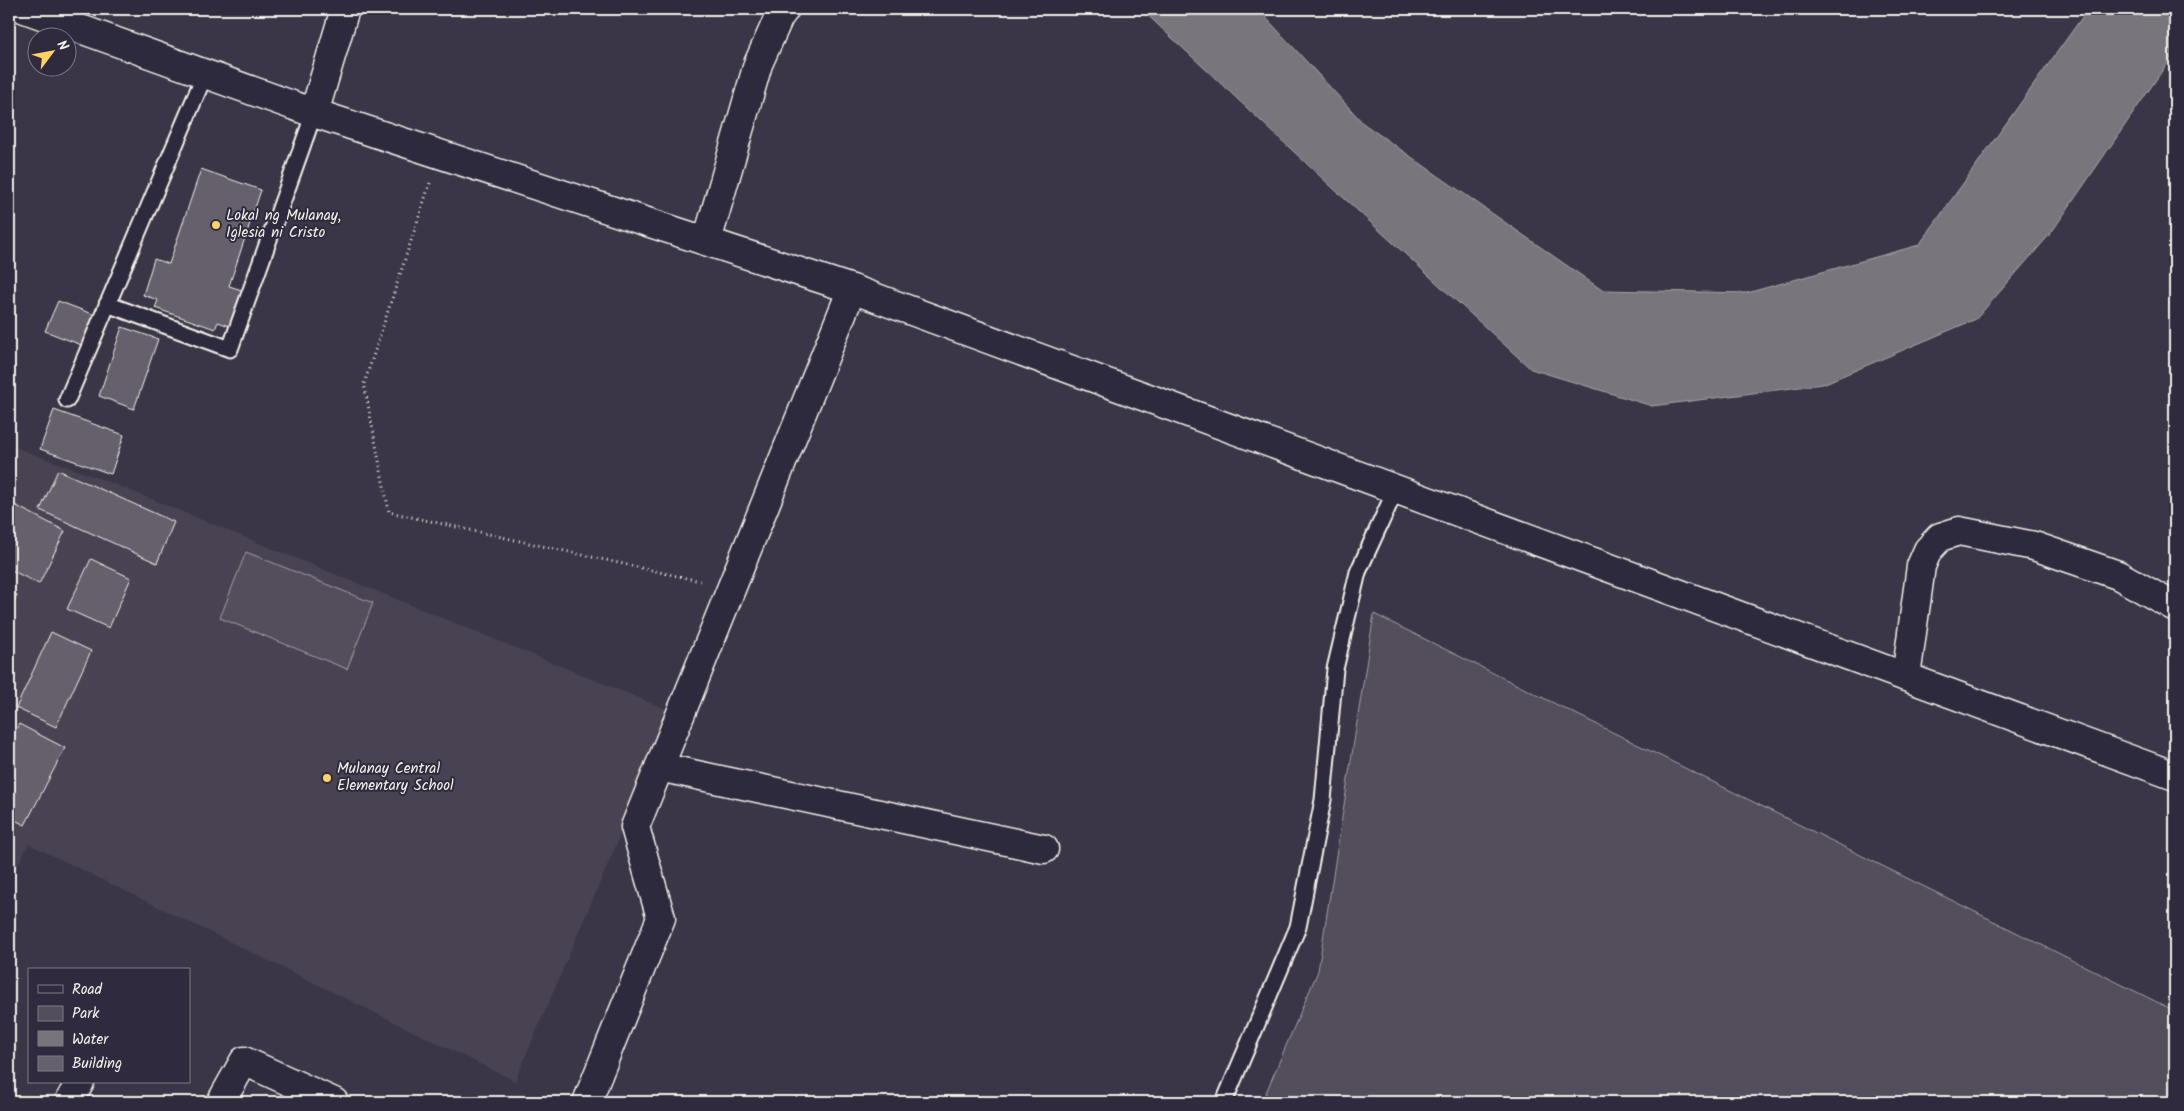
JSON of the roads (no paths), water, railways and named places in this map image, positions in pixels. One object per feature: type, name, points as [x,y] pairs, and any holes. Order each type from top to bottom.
[{"type":"street","points":[[25,9],[314,113],[852,288],[2175,776]]},
{"type":"street","points":[[314,113],[345,9]]},
{"type":"street","points":[[707,241],[758,64],[779,17],[785,9]]},
{"type":"street","points":[[587,1102],[661,918],[635,827],[852,288]]},
{"type":"street","points":[[1906,676],[1922,566],[1928,550],[1940,537],[1960,531],[2034,546],[2118,575],[2175,607]]},
{"type":"street","points":[[659,767],[1044,849]]},
{"type":"street","points":[[221,1102],[244,1061],[334,1102]]},
{"type":"street","points":[[69,1102],[79,1084]]},
{"type":"lane","points":[[67,400],[205,74]]},
{"type":"lane","points":[[107,304],[230,348],[314,113]]},
{"type":"lane","points":[[1224,1102],[1298,927],[1322,800],[1335,669],[1358,572],[1396,488]]},
{"type":"water","points":[[1141,9],[1258,9],[1364,124],[1602,290],[1747,293],[1919,245],[2088,9],[2175,9],[2175,52],[2051,233],[1976,319],[1823,384],[1652,406],[1531,369]]},
{"type":"place","name":"Lokal ng Mulanay, Iglesia ni Cristo","points":[[216,225]]},
{"type":"place","name":"Mulanay Central Elementary School","points":[[327,778]]}]
